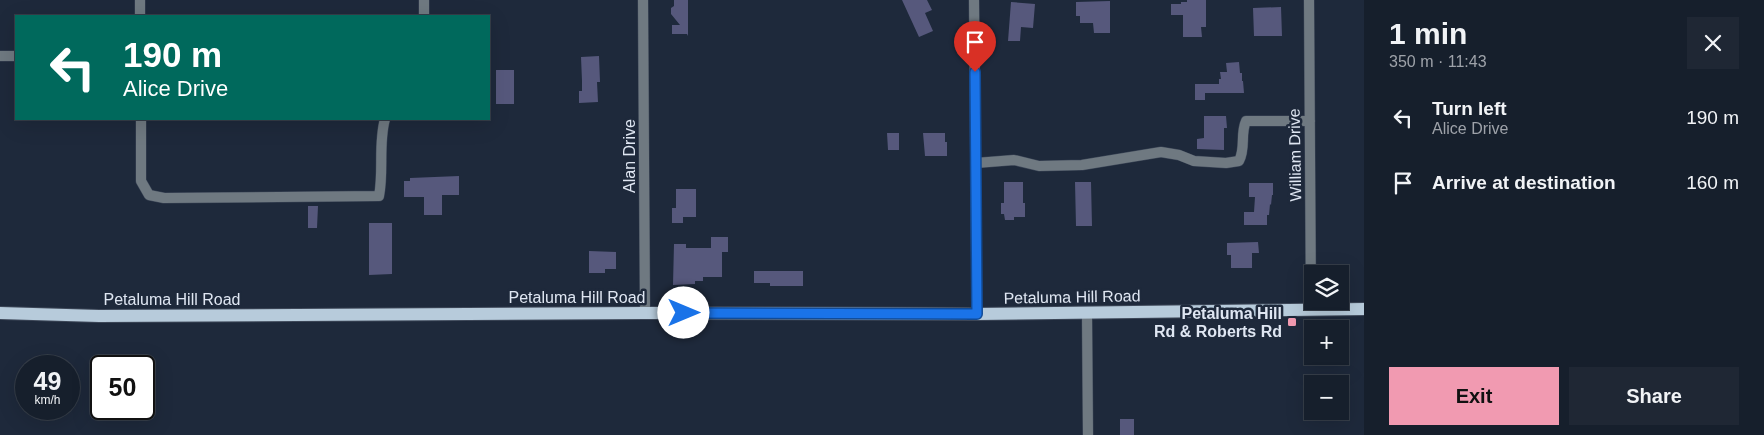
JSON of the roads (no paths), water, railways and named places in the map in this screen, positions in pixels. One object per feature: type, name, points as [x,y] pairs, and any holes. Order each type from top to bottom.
[{"type":"main road","name":"Petaluma Hill Road","points":[[0,313],[119,316],[644,312],[1087,314],[1304,309]]},
{"type":"main road","name":"Petaluma Hill Road","points":[[1349,309],[1364,309]]},
{"type":"street","points":[[140,0],[140,15]]},
{"type":"street","points":[[424,0],[424,15]]},
{"type":"street","name":"Alan Drive","points":[[643,0],[644,312]]},
{"type":"street","points":[[974,0],[977,314]]},
{"type":"street","name":"William Drive","points":[[1309,0],[1311,265]]},
{"type":"street","points":[[0,56],[15,56]]},
{"type":"street","points":[[141,120],[141,181],[149,195],[164,198],[379,196],[385,120]]},
{"type":"street","points":[[976,163],[1014,160],[1039,166],[1082,165],[1161,152],[1179,155],[1194,161],[1226,163],[1238,161],[1243,154],[1243,128],[1246,121],[1310,121]]},
{"type":"street","points":[[1087,314],[1088,435]]},
{"type":"place","name":"Petaluma Hill Rd & Roberts Rd","points":[[1292,322]]}]
